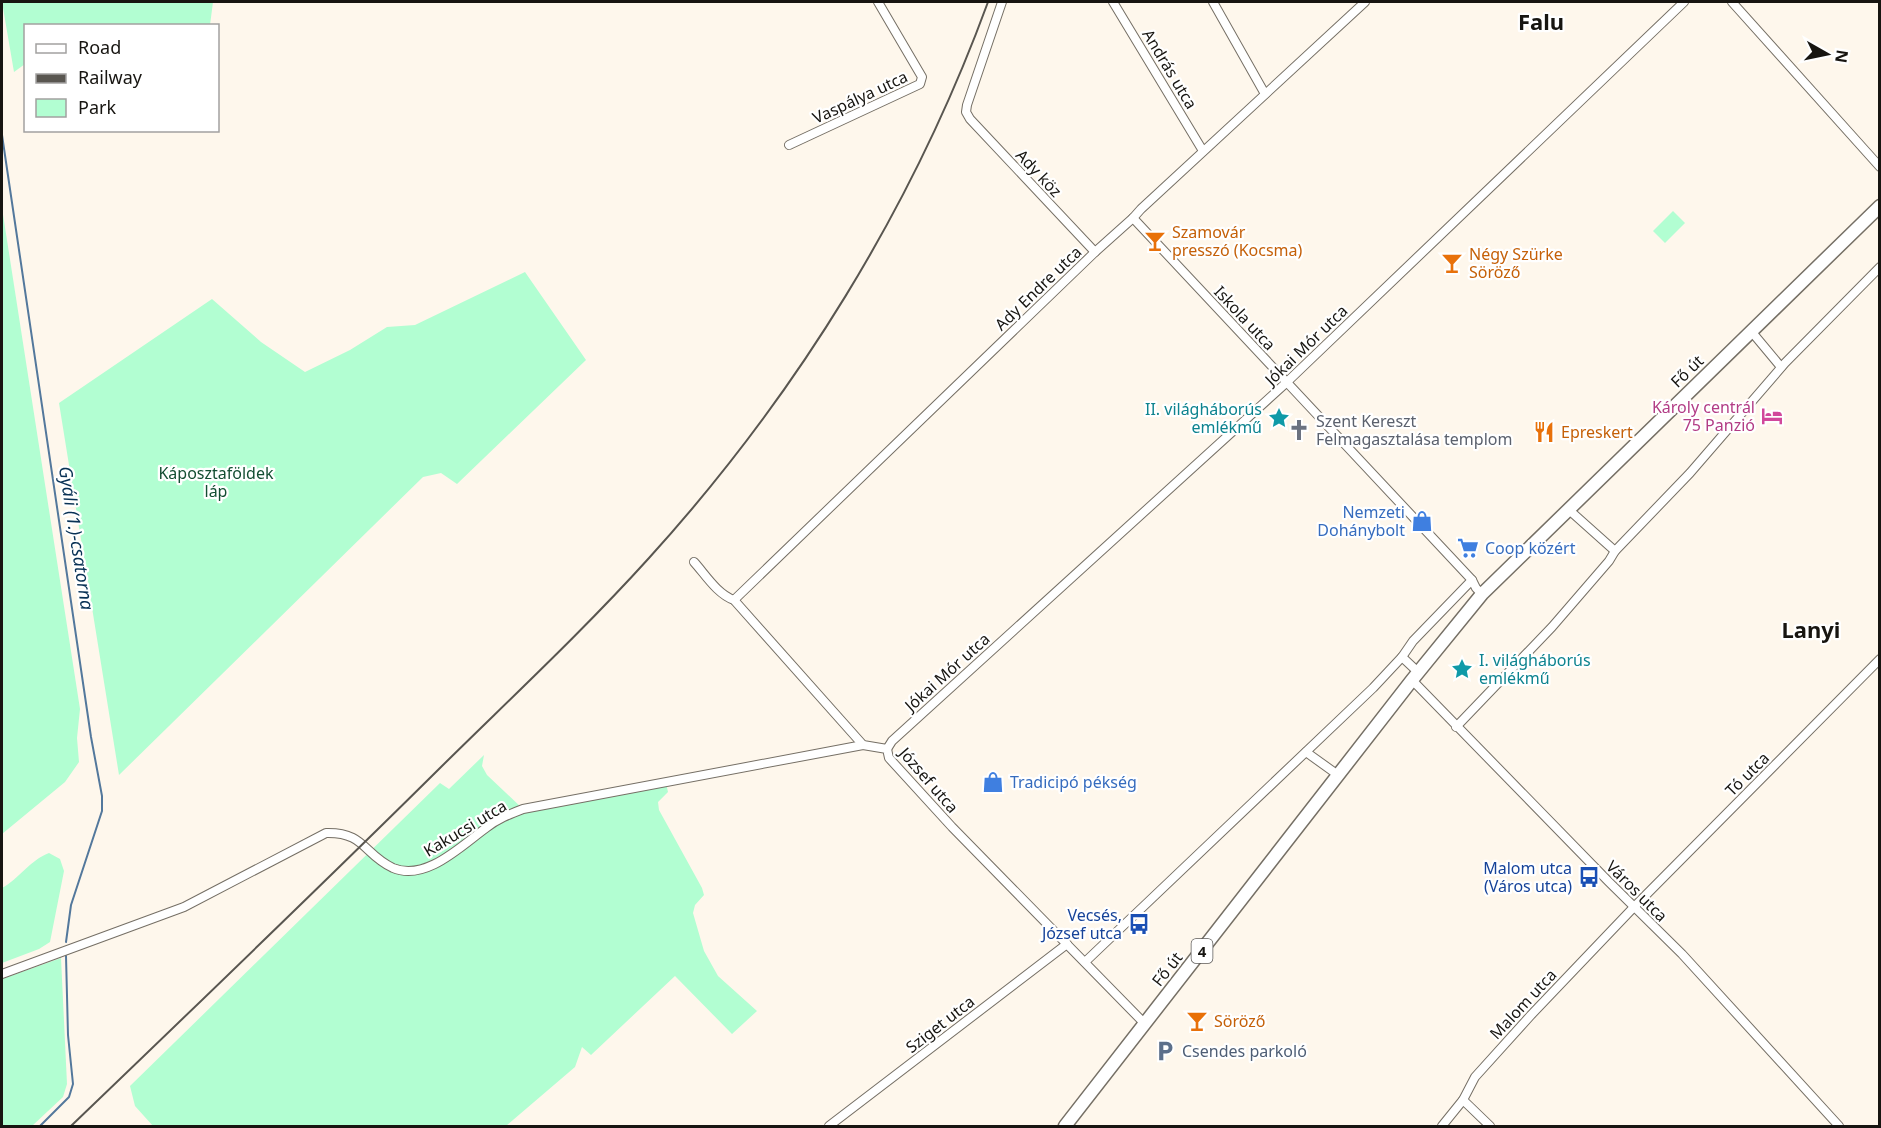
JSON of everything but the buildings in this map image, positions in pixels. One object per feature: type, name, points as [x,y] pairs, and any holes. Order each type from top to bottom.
[{"type":"main road","name":"Fő út","points":[[1065,1126],[1415,676],[1482,594],[1880,206]]},
{"type":"street","name":"Vaspálya utca","points":[[789,145],[920,84],[922,77],[915,62],[878,2]]},
{"type":"street","name":"Ady köz","points":[[1002,2],[978,67],[966,112],[970,119],[1095,252]]},
{"type":"street","name":"András utca","points":[[1113,2],[1203,151]]},
{"type":"street","points":[[1213,2],[1265,94]]},
{"type":"street","name":"Ady Endre utca","points":[[734,600],[1095,252],[1365,2]]},
{"type":"street","name":"Jókai Mór utca","points":[[887,749],[900,733],[1287,382],[1684,2]]},
{"type":"street","points":[[1732,2],[1880,167]]},
{"type":"street","name":"Iskola utca","points":[[1133,218],[1473,580],[1476,588],[1482,594]]},
{"type":"street","points":[[1456,727],[1552,627],[1609,561],[1615,550],[1690,473],[1781,367],[1880,267]]},
{"type":"street","points":[[1751,331],[1781,367]]},
{"type":"street","points":[[1568,509],[1615,550]]},
{"type":"street","points":[[694,562],[721,592],[734,600],[863,745]]},
{"type":"street","points":[[1085,962],[1306,752],[1402,657],[1413,641],[1473,580]]},
{"type":"street","points":[[1402,657],[1415,676]]},
{"type":"street","name":"Tó utca","points":[[1634,907],[1880,659]]},
{"type":"street","name":"Város utca","points":[[1415,676],[1456,727],[1682,954],[1839,1126]]},
{"type":"street","name":"József utca","points":[[863,745],[887,749],[890,758],[952,827],[1145,1024]]},
{"type":"street","name":"Kakucsi utca","points":[[2,974],[184,907],[326,833],[353,837],[395,869],[425,868],[441,861],[497,821],[523,809],[863,745]]},
{"type":"street","points":[[1306,752],[1338,775]]},
{"type":"street","name":"Malom utca","points":[[1442,1126],[1463,1100],[1475,1077],[1634,907]]},
{"type":"street","name":"Sziget utca","points":[[829,1126],[1067,944]]},
{"type":"street","points":[[1463,1100],[1490,1126]]},
{"type":"green space","points":[[2,2],[213,2],[210,24],[24,24],[24,65],[14,72]]},
{"type":"green space","points":[[2,208],[80,709],[77,738],[79,762],[65,782],[2,834]]},
{"type":"green space","points":[[1673,211],[1685,223],[1665,243],[1653,231]]},
{"type":"green space","name":"Káposztaföldek láp","points":[[525,272],[586,360],[457,484],[441,473],[423,477],[119,775],[59,403],[212,299],[261,342],[305,372],[350,350],[387,327],[415,325]]},
{"type":"green space","points":[[484,755],[482,766],[487,775],[523,809],[666,783],[668,792],[658,802],[659,810],[702,888],[704,895],[695,905],[693,913],[704,951],[718,976],[757,1011],[732,1034],[675,976],[591,1055],[582,1047],[575,1067],[506,1126],[153,1126],[135,1106],[130,1086],[440,783],[449,789]]},
{"type":"green space","points":[[49,853],[60,859],[64,871],[50,942],[39,949],[2,963],[2,888],[36,860]]},
{"type":"green space","points":[[61,958],[67,1084],[63,1097],[32,1126],[2,1126],[2,979]]},
{"type":"waterway","name":"Gyáli (1.)-csatorna","points":[[2,135],[91,737],[102,796],[102,811],[71,905],[66,942]]},
{"type":"waterway","name":"Gyáli (1.)-csatorna","points":[[40,1126],[69,1097],[73,1084],[68,1035],[66,956]]},
{"type":"railway","points":[[71,1126],[573,638],[649,558],[703,496],[801,365],[846,296],[887,225],[924,153],[958,78],[988,2]]},
{"type":"place","name":"Szamovár presszó (Kocsma)","points":[[1155,241]]},
{"type":"place","name":"Négy Szürke Söröző","points":[[1452,263]]},
{"type":"place","name":"Károly centrál 75 Panzió","points":[[1772,416]]},
{"type":"place","name":"II. világháborús emlékmű","points":[[1279,418]]},
{"type":"place","name":"Szent Kereszt Felmagasztalása templom","points":[[1299,430]]},
{"type":"place","name":"Epreskert","points":[[1544,432]]},
{"type":"place","name":"Nemzeti Dohánybolt","points":[[1422,521]]},
{"type":"place","name":"Coop közért","points":[[1468,548]]},
{"type":"place","name":"I. világháborús emlékmű","points":[[1462,669]]},
{"type":"place","name":"Tradicipó pékség","points":[[993,782]]},
{"type":"place","name":"Malom utca (Város utca)","points":[[1589,877]]},
{"type":"place","name":"Vecsés, József utca","points":[[1139,924]]},
{"type":"place","name":"Söröző","points":[[1197,1021]]},
{"type":"place","name":"Csendes parkoló","points":[[1165,1051]]},
{"type":"district","name":"Falu","points":[[1541,21]]},
{"type":"district","name":"Lanyi","points":[[1811,629]]}]
